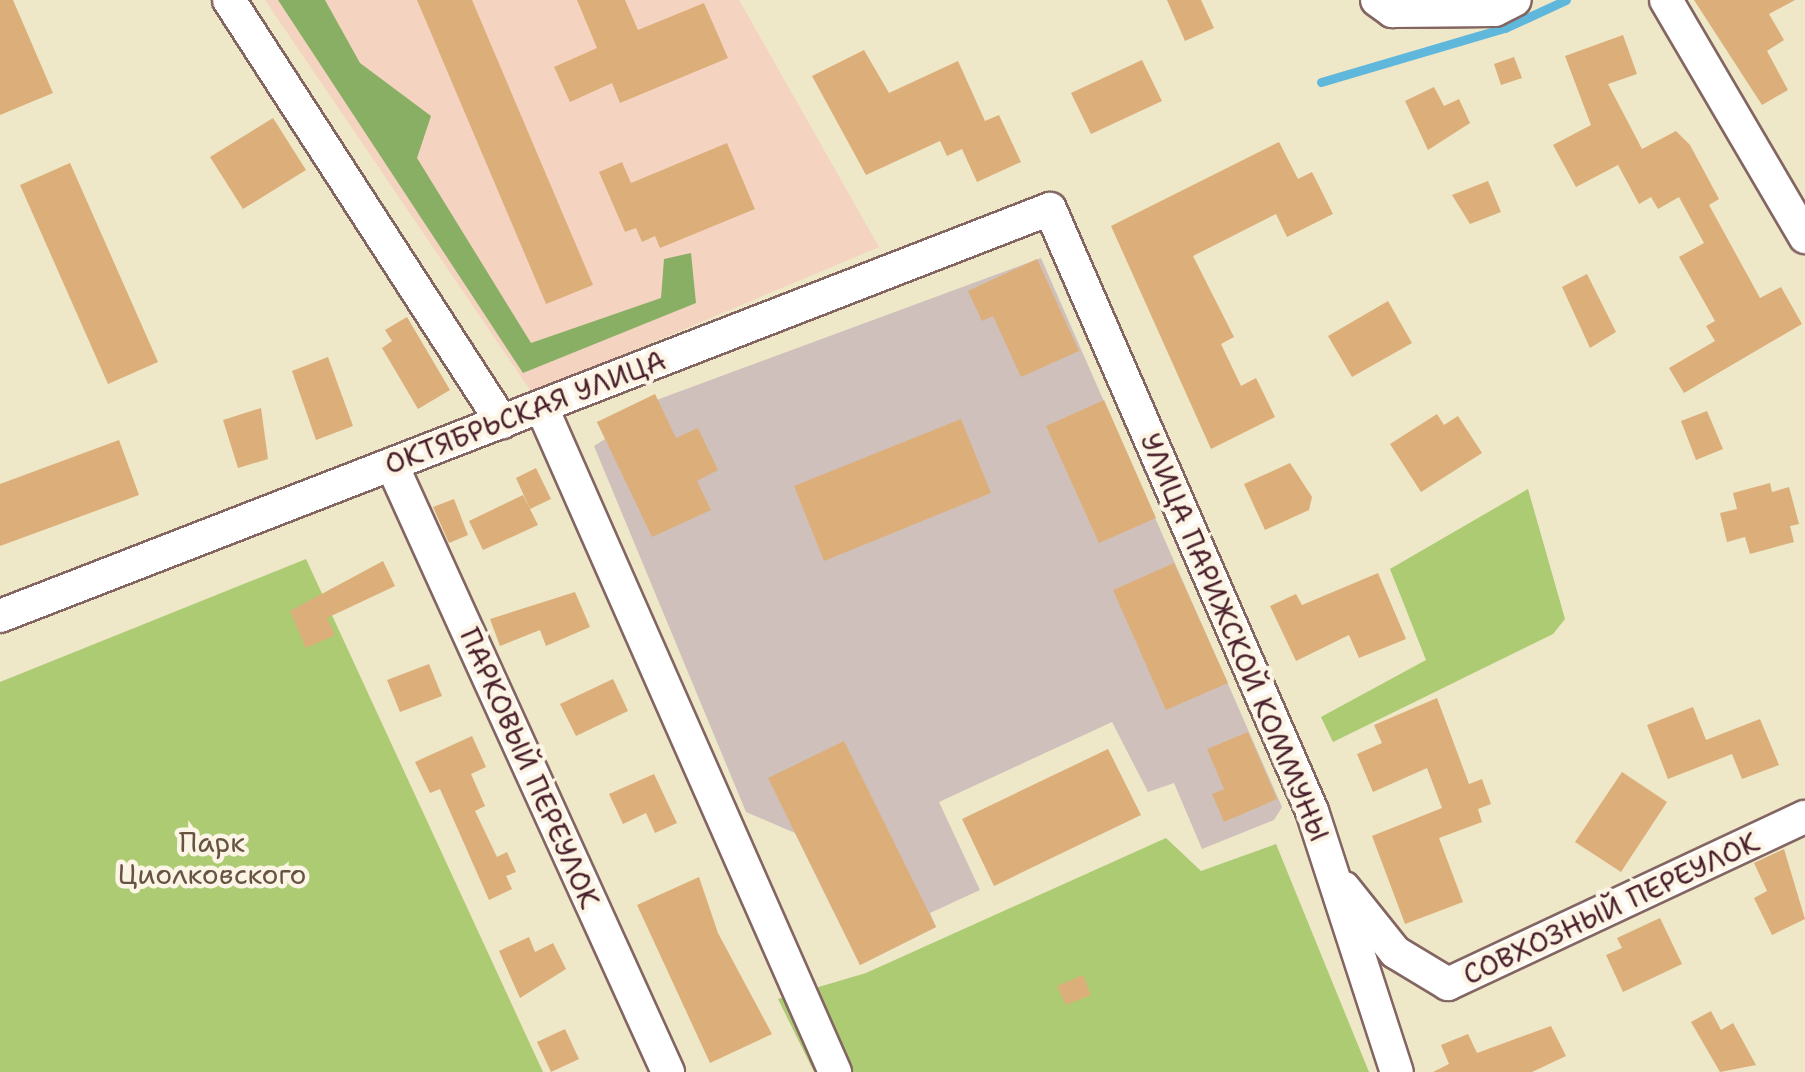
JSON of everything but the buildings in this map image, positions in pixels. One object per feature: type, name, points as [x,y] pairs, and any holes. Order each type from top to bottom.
[{"type":"street","points":[[229,0],[502,422]]},
{"type":"street","points":[[1377,0],[1392,11],[1494,10],[1515,0]]},
{"type":"street","points":[[1666,0],[1805,237]]},
{"type":"street","name":"ОКТЯБРЬСКАЯ УЛИЦА","points":[[0,616],[1050,209]]},
{"type":"street","name":"УЛИЦА ПАРИЖСКОЙ КОММУНЫ","points":[[1050,209],[1338,881],[1397,1072]]},
{"type":"street","points":[[542,408],[835,1072]]},
{"type":"street","name":"ПАРКОВЫЙ ПЕРЕУЛОК","points":[[392,464],[668,1072]]},
{"type":"street","name":"СОВХОЗНЫЙ ПЕРЕУЛОК","points":[[1338,881],[1395,952],[1448,984],[1805,818]]},
{"type":"shaded area","points":[[265,0],[739,0],[879,247],[532,393]]},
{"type":"shaded area","points":[[1041,258],[1282,807],[1274,820],[1202,849],[1174,783],[1148,792],[1112,722],[939,802],[980,890],[930,913],[936,927],[860,965],[795,833],[746,812],[594,446],[605,439],[597,422]]},
{"type":"green space","points":[[278,0],[325,0],[360,63],[431,116],[417,158],[531,343],[661,298],[664,259],[691,253],[696,303],[523,373]]},
{"type":"green space","points":[[1528,489],[1565,619],[1553,634],[1333,742],[1321,717],[1426,660],[1390,569]]},
{"type":"green space","name":"Парк Циолковского","points":[[306,559],[543,1072],[0,1072],[0,682]]},
{"type":"green space","points":[[1166,838],[1201,871],[1276,844],[1369,1072],[814,1072],[778,999],[866,973]]},
{"type":"waterway","points":[[1321,82],[1505,28],[1566,0]]}]
